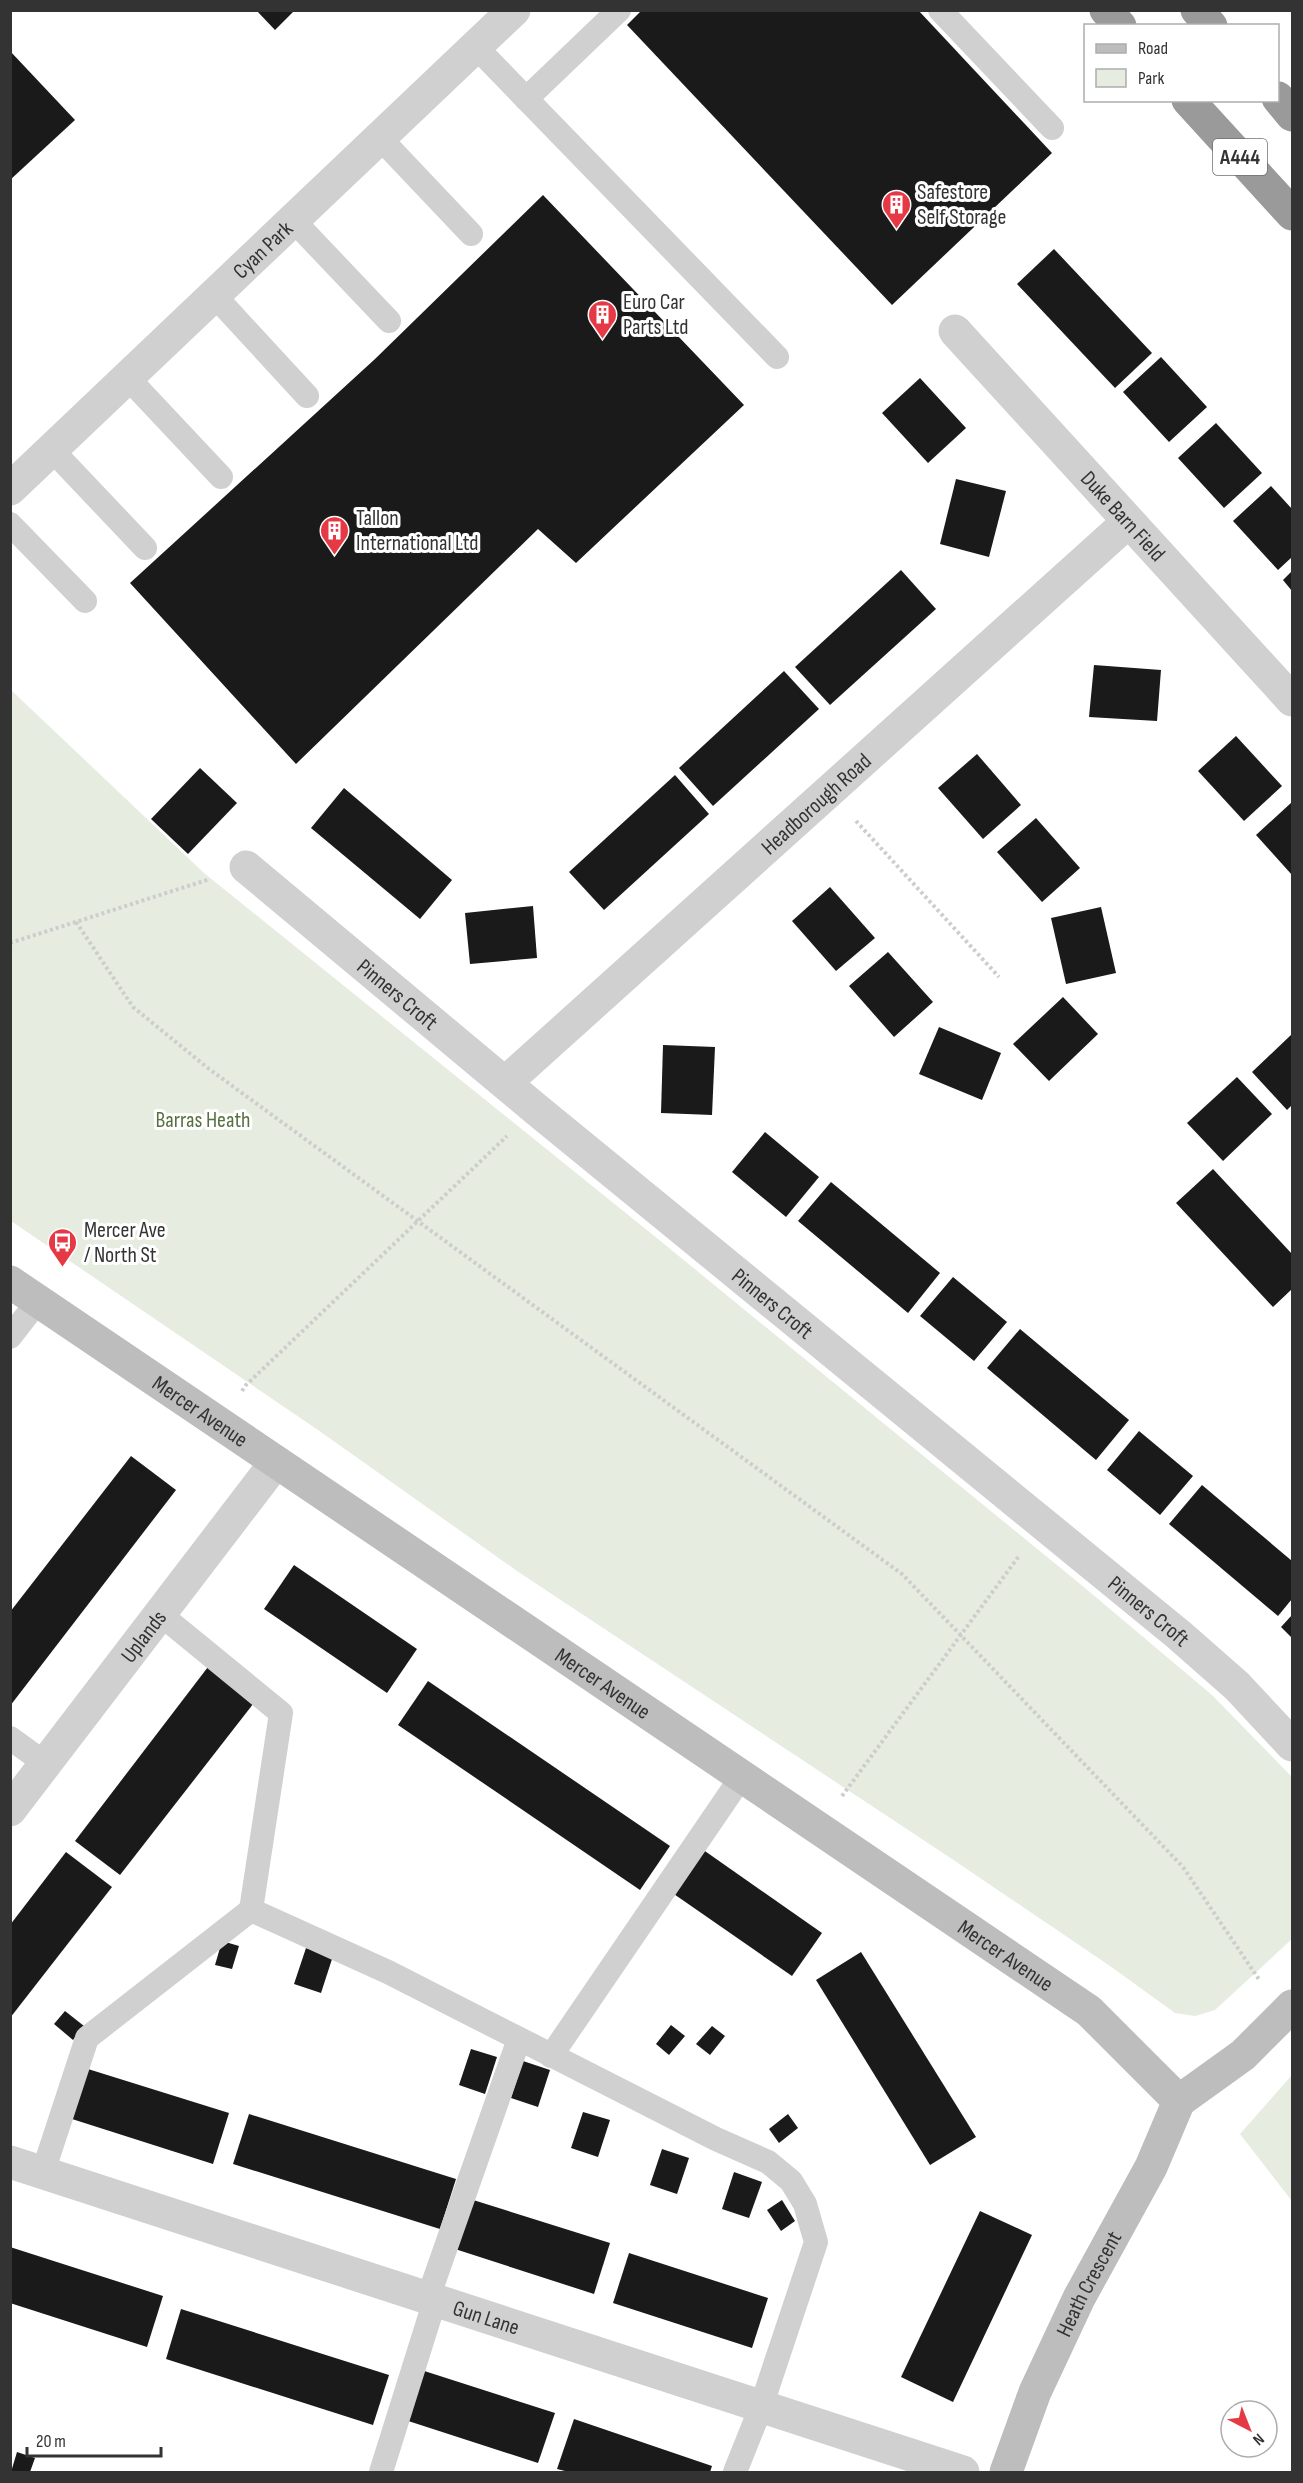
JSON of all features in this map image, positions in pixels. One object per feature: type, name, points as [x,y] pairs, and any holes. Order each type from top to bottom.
[{"type":"highway","points":[[1106,10],[1118,24]]},
{"type":"highway","points":[[1197,10],[1209,24]]},
{"type":"highway","points":[[1279,99],[1293,114]]},
{"type":"highway","name":"A444","points":[[1190,102],[1293,214]]},
{"type":"street","name":"Cyan Park","points":[[10,489],[53,451],[127,377],[514,10]]},
{"type":"street","name":"Duke Barn Field","points":[[955,331],[1293,700]]},
{"type":"street","name":"Headborough Road","points":[[505,1083],[1128,522]]},
{"type":"street","name":"Pinners Croft","points":[[246,867],[537,1110],[1237,1686],[1293,1744]]},
{"type":"street","name":"Mercer Avenue","points":[[10,1282],[1089,2011],[1179,2101]]},
{"type":"street","name":"Uplands","points":[[10,1810],[276,1462]]},
{"type":"street","points":[[1179,2101],[1243,2055],[1288,2011]]},
{"type":"street","name":"Heath Crescent","points":[[1006,2472],[1035,2392],[1074,2308],[1151,2167],[1179,2101]]},
{"type":"street","name":"Gun Lane","points":[[10,2162],[963,2472]]},
{"type":"lane","points":[[526,99],[619,10]]},
{"type":"lane","points":[[940,10],[1052,128]]},
{"type":"lane","points":[[476,47],[777,357]]},
{"type":"lane","points":[[380,138],[471,234]]},
{"type":"lane","points":[[293,220],[388,321]]},
{"type":"lane","points":[[214,295],[307,396]]},
{"type":"lane","points":[[127,377],[220,477]]},
{"type":"lane","points":[[53,451],[145,548]]},
{"type":"lane","points":[[10,524],[85,602]]},
{"type":"lane","points":[[10,1337],[38,1301]]},
{"type":"lane","points":[[43,2172],[87,2038],[251,1910],[281,1713],[160,1614]]},
{"type":"lane","points":[[10,1738],[46,1764]]},
{"type":"lane","points":[[551,2056],[742,1776]]},
{"type":"lane","points":[[251,1910],[388,1972],[716,2139],[768,2162],[791,2181],[805,2204],[816,2242],[761,2407],[735,2472]]},
{"type":"lane","points":[[381,2472],[432,2299],[519,2039]]},
{"type":"path","points":[[829,791],[999,977]]},
{"type":"path","points":[[10,943],[246,867]]},
{"type":"path","points":[[76,922],[134,1007],[209,1069],[902,1574],[1183,1867],[1288,2011]]},
{"type":"path","points":[[224,1426],[246,1385],[537,1110]]},
{"type":"path","points":[[820,1829],[960,1634],[1045,1526]]},
{"type":"green space","name":"Barras Heath","points":[[11,690],[204,873],[658,1239],[1085,1588],[1212,1695],[1292,1777],[1292,1939],[1215,2010],[1195,2016],[1175,2013],[955,1861],[517,1571],[318,1430],[11,1221]]},
{"type":"green space","points":[[1292,2075],[1292,2201],[1240,2134]]},
{"type":"building","points":[[256,10],[295,10],[275,30]]},
{"type":"building","name":"Safestore Self Storage","points":[[642,10],[918,10],[1052,153],[892,305],[627,25]]},
{"type":"building","points":[[10,51],[75,120],[10,180]]},
{"type":"building","points":[[543,195],[744,405],[576,563],[538,529],[296,764],[130,583],[375,359]]},
{"type":"building","points":[[1054,249],[1152,353],[1115,388],[1017,284]]},
{"type":"building","points":[[1161,357],[1207,407],[1169,442],[1123,392]]},
{"type":"building","points":[[920,378],[966,428],[928,463],[882,413]]},
{"type":"building","points":[[1216,423],[1262,473],[1224,508],[1178,458]]},
{"type":"building","points":[[956,479],[1006,491],[989,557],[940,544]]},
{"type":"building","points":[[1271,486],[1292,509],[1292,557],[1278,570],[1233,521]]},
{"type":"building","points":[[901,570],[936,609],[830,705],[795,667]]},
{"type":"building","points":[[1292,571],[1292,591],[1283,580]]},
{"type":"building","points":[[1094,665],[1161,670],[1157,721],[1089,717]]},
{"type":"building","points":[[784,671],[819,709],[713,806],[679,768]]},
{"type":"building","points":[[1236,736],[1282,786],[1244,821],[1198,771]]},
{"type":"building","points":[[977,754],[1021,805],[983,839],[938,788]]},
{"type":"building","points":[[200,768],[237,803],[188,854],[151,819]]},
{"type":"building","points":[[675,775],[709,814],[604,910],[569,872]]},
{"type":"building","points":[[344,788],[452,880],[420,919],[311,828]]},
{"type":"building","points":[[1292,802],[1292,875],[1256,835]]},
{"type":"building","points":[[1036,818],[1080,868],[1042,902],[997,852]]},
{"type":"building","points":[[830,887],[875,938],[836,971],[792,921]]},
{"type":"building","points":[[533,906],[537,958],[470,964],[465,913]]},
{"type":"building","points":[[1101,907],[1116,973],[1066,984],[1051,918]]},
{"type":"building","points":[[888,952],[933,1002],[894,1037],[849,986]]},
{"type":"building","points":[[1063,997],[1098,1034],[1049,1081],[1013,1044]]},
{"type":"building","points":[[939,1027],[1001,1053],[982,1100],[919,1074]]},
{"type":"building","points":[[1292,1034],[1292,1105],[1287,1110],[1252,1072]]},
{"type":"building","points":[[663,1045],[715,1047],[712,1115],[661,1113]]},
{"type":"building","points":[[1237,1077],[1272,1114],[1223,1161],[1187,1123]]},
{"type":"building","points":[[765,1132],[819,1177],[786,1217],[732,1172]]},
{"type":"building","points":[[1213,1169],[1292,1254],[1292,1289],[1273,1307],[1176,1203]]},
{"type":"building","points":[[831,1182],[940,1273],[908,1313],[798,1221]]},
{"type":"building","points":[[953,1277],[1007,1322],[974,1361],[920,1316]]},
{"type":"building","points":[[1020,1329],[1129,1420],[1096,1460],[987,1368]]},
{"type":"building","points":[[1139,1431],[1193,1476],[1160,1515],[1107,1470]]},
{"type":"building","points":[[131,1456],[176,1490],[10,1706],[10,1612]]},
{"type":"building","points":[[1202,1485],[1292,1561],[1292,1599],[1278,1616],[1169,1524]]},
{"type":"building","points":[[294,1565],[417,1649],[387,1693],[264,1609]]},
{"type":"building","points":[[1292,1615],[1292,1638],[1281,1627]]},
{"type":"building","points":[[211,1663],[257,1699],[120,1875],[75,1841]]},
{"type":"building","points":[[428,1681],[670,1846],[640,1890],[398,1725]]},
{"type":"building","points":[[702,1849],[822,1933],[792,1976],[671,1892]]},
{"type":"building","points":[[66,1852],[112,1887],[10,2018],[10,1925]]},
{"type":"building","points":[[222,1941],[239,1946],[232,1969],[215,1965]]},
{"type":"building","points":[[306,1948],[333,1956],[321,1993],[294,1984]]},
{"type":"building","points":[[861,1952],[976,2137],[930,2165],[816,1980]]},
{"type":"building","points":[[65,2011],[84,2026],[73,2040],[54,2024]]},
{"type":"building","points":[[671,2025],[685,2036],[669,2055],[656,2044]]},
{"type":"building","points":[[712,2026],[725,2036],[710,2055],[696,2044]]},
{"type":"building","points":[[471,2049],[497,2057],[485,2094],[459,2085]]},
{"type":"building","points":[[523,2061],[550,2070],[538,2107],[511,2098]]},
{"type":"building","points":[[88,2069],[229,2113],[213,2164],[72,2119]]},
{"type":"building","points":[[583,2112],[610,2120],[598,2157],[571,2148]]},
{"type":"building","points":[[249,2114],[456,2179],[440,2229],[233,2164]]},
{"type":"building","points":[[788,2114],[798,2128],[779,2143],[769,2129]]},
{"type":"building","points":[[662,2149],[689,2158],[677,2194],[650,2185]]},
{"type":"building","points":[[734,2172],[762,2182],[749,2218],[722,2209]]},
{"type":"building","points":[[470,2199],[610,2243],[594,2294],[455,2249]]},
{"type":"building","points":[[782,2200],[795,2221],[781,2231],[767,2210]]},
{"type":"building","points":[[980,2211],[1032,2235],[953,2402],[901,2377]]},
{"type":"building","points":[[10,2247],[163,2296],[147,2347],[10,2303]]},
{"type":"building","points":[[629,2253],[768,2298],[752,2348],[613,2303]]},
{"type":"building","points":[[181,2309],[389,2375],[373,2425],[166,2359]]},
{"type":"building","points":[[415,2368],[555,2413],[538,2463],[399,2418]]},
{"type":"building","points":[[574,2419],[712,2466],[710,2472],[569,2472],[557,2469]]},
{"type":"building","points":[[17,2452],[35,2458],[30,2472],[11,2472]]},
{"type":"place","name":"Safestore Self Storage","points":[[896,230]]},
{"type":"place","name":"Euro Car Parts Ltd","points":[[602,340]]},
{"type":"place","name":"Tallon International Ltd","points":[[335,556]]},
{"type":"place","name":"Mercer Ave / North St","points":[[63,1268]]}]
